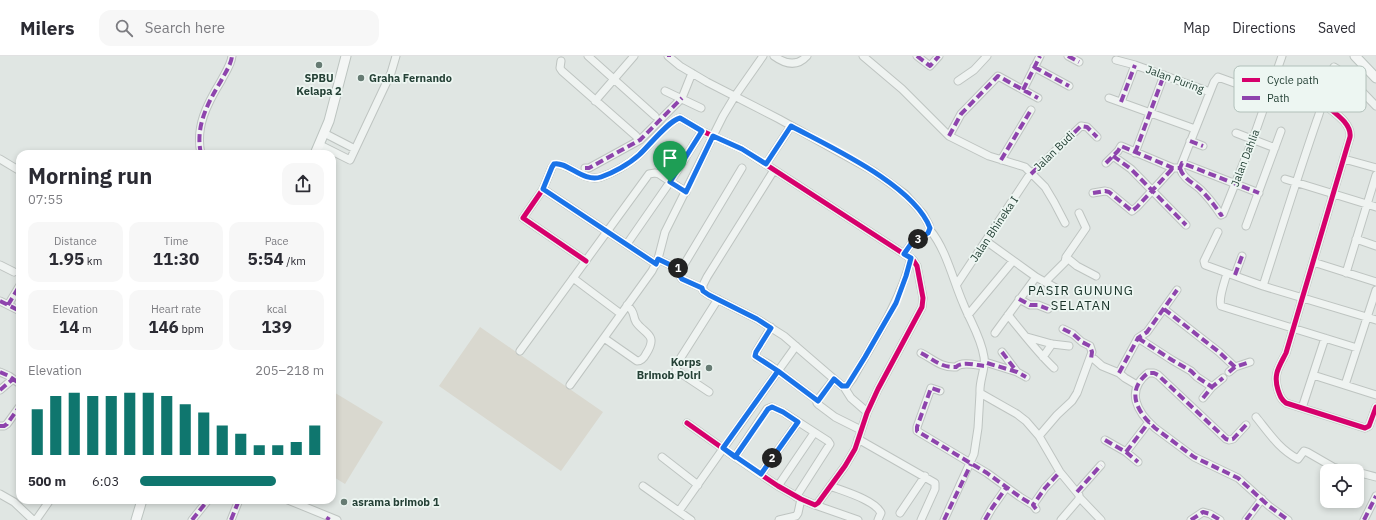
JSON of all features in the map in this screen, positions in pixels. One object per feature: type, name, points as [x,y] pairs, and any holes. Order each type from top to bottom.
[{"type":"main road","points":[[318,150],[334,106],[346,56]]},
{"type":"main road","points":[[1354,56],[1364,66]]},
{"type":"main road","points":[[1366,68],[1376,78]]},
{"type":"main road","points":[[136,520],[141,504]]},
{"type":"street","points":[[200,150],[199,138],[202,120],[210,100],[230,65],[232,56]]},
{"type":"street","points":[[336,153],[350,160],[391,73],[396,56]]},
{"type":"street","points":[[588,56],[655,116]]},
{"type":"street","points":[[595,101],[634,56]]},
{"type":"street","points":[[669,56],[692,73],[873,171],[904,194],[926,219],[930,230],[935,235],[957,284],[968,315],[978,335],[984,364],[980,380],[976,448],[971,464],[944,520]]},
{"type":"street","points":[[570,385],[657,262],[665,232],[713,136],[735,96],[763,56]]},
{"type":"street","points":[[774,56],[780,60],[796,64],[807,56]]},
{"type":"street","points":[[863,56],[902,89],[949,136],[1001,160],[1025,167],[1045,187],[1065,223]]},
{"type":"street","points":[[917,56],[928,66],[930,66],[939,56]]},
{"type":"street","points":[[958,81],[974,70],[987,56]]},
{"type":"street","points":[[1023,90],[1040,56]]},
{"type":"street","points":[[1068,56],[1079,62]]},
{"type":"street","name":"Jalan Dahlia","points":[[1279,66],[1282,56]]},
{"type":"street","name":"Jalan Puring","points":[[1116,60],[1135,65],[1210,92]]},
{"type":"street","points":[[561,61],[560,68],[562,71],[636,136]]},
{"type":"street","points":[[1121,102],[1135,65]]},
{"type":"street","points":[[1034,67],[1069,86]]},
{"type":"street","points":[[585,168],[589,168],[640,140],[682,98],[692,73]]},
{"type":"street","points":[[1136,153],[1164,75]]},
{"type":"street","points":[[949,136],[961,114],[998,76],[1038,98]]},
{"type":"street","points":[[1093,193],[1105,191],[1109,192],[1132,211],[1178,166],[1216,78],[1219,77],[1234,82]]},
{"type":"street","points":[[665,91],[701,108]]},
{"type":"street","points":[[1366,96],[1376,106]]},
{"type":"street","points":[[1109,98],[1195,129]]},
{"type":"street","points":[[1001,160],[1031,110]]},
{"type":"street","name":"Jalan Dahlia","points":[[1178,166],[1184,177],[1200,189],[1221,215],[1223,214],[1263,112]]},
{"type":"street","points":[[1263,286],[1320,112]]},
{"type":"street","points":[[1333,112],[1348,126],[1351,132],[1294,329],[1286,353],[1276,372],[1276,383],[1282,400],[1286,404],[1367,428],[1370,425],[1376,407]]},
{"type":"street","points":[[586,261],[524,218],[543,189],[552,167],[557,164],[588,177],[600,177],[606,175],[638,156],[678,118],[702,131],[742,149],[911,258],[917,266],[923,303],[867,412],[850,457],[820,501],[815,505]]},
{"type":"street","points":[[766,164],[791,126]]},
{"type":"street","name":"Jalan Budi","points":[[1031,174],[1081,126],[1087,127],[1097,137]]},
{"type":"street","points":[[627,244],[670,182],[702,131]]},
{"type":"street","points":[[1246,226],[1281,131]]},
{"type":"street","points":[[324,133],[355,149]]},
{"type":"street","points":[[1236,133],[1275,148]]},
{"type":"street","points":[[1190,141],[1203,146]]},
{"type":"street","points":[[320,145],[330,150]]},
{"type":"street","points":[[1106,163],[1121,146],[1136,153],[1235,183],[1259,193]]},
{"type":"street","points":[[1113,156],[1131,169],[1186,225]]},
{"type":"street","points":[[0,159],[16,168]]},
{"type":"street","points":[[1344,159],[1376,168]]},
{"type":"street","points":[[742,168],[681,270],[680,276],[682,279],[702,288],[705,293],[771,328],[796,346],[844,387],[851,398],[867,412]]},
{"type":"street","points":[[702,288],[707,277],[774,170]]},
{"type":"street","points":[[520,350],[649,174],[655,173],[686,192]]},
{"type":"street","name":"Jalan Bhineka I","points":[[957,284],[1031,174]]},
{"type":"street","points":[[1346,273],[1376,175]]},
{"type":"street","points":[[1285,179],[1376,207]]},
{"type":"street","points":[[543,189],[607,232],[657,262],[681,270]]},
{"type":"street","points":[[1045,282],[1065,262],[1066,257],[1086,228],[1079,213]]},
{"type":"street","points":[[904,254],[911,244],[928,233],[930,230]]},
{"type":"street","points":[[1218,232],[1204,263],[1206,265],[1263,286],[1376,320]]},
{"type":"street","points":[[1356,239],[1376,246]]},
{"type":"street","points":[[986,241],[1036,277],[1063,292]]},
{"type":"street","points":[[1242,256],[1231,274],[1220,298],[1220,305],[1357,348]]},
{"type":"street","points":[[1066,257],[1077,266],[1096,276]]},
{"type":"street","points":[[844,387],[847,386],[853,378],[896,303],[911,258]]},
{"type":"street","points":[[968,315],[1012,261]]},
{"type":"street","points":[[1313,262],[1376,282]]},
{"type":"street","points":[[0,265],[14,272]]},
{"type":"street","points":[[995,333],[1036,277]]},
{"type":"street","points":[[573,278],[621,314]]},
{"type":"street","points":[[1119,373],[1138,338],[1146,332],[1177,290]]},
{"type":"street","points":[[1345,385],[1376,290]]},
{"type":"street","points":[[8,305],[16,291]]},
{"type":"street","points":[[709,392],[676,370],[678,362],[718,299]]},
{"type":"street","points":[[1019,299],[1030,305],[1041,306],[1048,309]]},
{"type":"street","points":[[0,301],[16,309]]},
{"type":"street","points":[[604,338],[637,361],[645,357],[650,349],[651,338],[646,331],[636,323],[632,310],[627,305]]},
{"type":"street","points":[[1164,309],[1219,352],[1232,370],[1250,362]]},
{"type":"street","points":[[1008,315],[1054,368]]},
{"type":"street","points":[[771,328],[755,356],[818,401],[820,407],[861,430]]},
{"type":"street","points":[[1038,436],[1077,393],[1091,359],[1092,352],[1090,346],[1082,342],[1074,334],[1063,329]]},
{"type":"street","points":[[1027,337],[1052,344],[1069,346]]},
{"type":"street","points":[[1138,338],[1191,371],[1212,387]]},
{"type":"street","points":[[1302,408],[1325,338]]},
{"type":"street","points":[[1043,357],[1052,344]]},
{"type":"street","points":[[679,511],[796,346]]},
{"type":"street","points":[[1002,352],[1017,372]]},
{"type":"street","points":[[921,353],[928,356],[938,364],[951,368],[956,368],[958,365],[962,364],[984,364],[1017,372],[1026,377]]},
{"type":"street","points":[[1091,359],[1094,359],[1102,366],[1119,373],[1137,385]]},
{"type":"street","points":[[0,372],[16,381]]},
{"type":"street","points":[[1246,425],[1233,439],[1229,440],[1158,375],[1148,373],[1142,377],[1137,385],[1134,395],[1137,407],[1149,422],[1173,443],[1194,457],[1238,478],[1288,520]]},
{"type":"street","points":[[1313,375],[1376,395]]},
{"type":"street","points":[[1203,398],[1212,387],[1223,378]]},
{"type":"street","points":[[0,390],[13,379]]},
{"type":"street","points":[[818,401],[834,379]]},
{"type":"street","points":[[940,392],[931,388],[917,427],[917,432],[971,464],[1034,507],[1044,488],[1060,472]]},
{"type":"street","points":[[980,393],[1017,414],[1026,421],[1038,436],[1060,472],[1101,520]]},
{"type":"street","points":[[735,457],[769,407],[776,408],[828,441],[830,444],[829,446],[799,498],[798,513],[796,516],[779,520]]},
{"type":"street","points":[[2,426],[12,418],[16,412]]},
{"type":"street","points":[[1256,417],[1280,447],[1294,457],[1298,459],[1304,451],[1327,464]]},
{"type":"street","points":[[761,474],[798,422]]},
{"type":"street","points":[[1126,452],[1149,422]]},
{"type":"street","points":[[687,423],[778,486],[799,498],[858,520]]},
{"type":"street","points":[[778,486],[814,433]]},
{"type":"street","points":[[858,439],[935,483],[936,486],[921,520]]},
{"type":"street","points":[[1105,440],[1126,452],[1138,462]]},
{"type":"street","points":[[662,457],[698,485]]},
{"type":"street","points":[[1061,520],[1101,465]]},
{"type":"street","points":[[1364,474],[1376,477]]},
{"type":"street","points":[[900,513],[925,476]]},
{"type":"street","points":[[643,486],[691,520]]},
{"type":"street","points":[[830,486],[877,507],[881,513],[878,520]]},
{"type":"street","points":[[985,520],[1006,488]]},
{"type":"street","points":[[0,494],[16,504]]},
{"type":"street","points":[[1364,520],[1376,496]]},
{"type":"street","points":[[1246,520],[1262,499]]},
{"type":"street","points":[[16,504],[33,520]]},
{"type":"street","points":[[36,520],[47,504]]},
{"type":"street","points":[[192,520],[205,504]]},
{"type":"street","points":[[231,520],[237,504]]},
{"type":"street","points":[[297,504],[328,518],[337,520]]},
{"type":"street","points":[[1191,520],[1201,512],[1205,512],[1220,520]]},
{"type":"shaded area","points":[[480,327],[603,412],[561,471],[439,386]]},
{"type":"shaded area","points":[[336,393],[383,422],[345,484],[336,478]]},
{"type":"marked path","points":[[201,150],[201,125],[207,107],[229,66],[232,56]]},
{"type":"marked path","points":[[917,56],[930,66],[939,56]]},
{"type":"marked path","points":[[1023,90],[1040,56]]},
{"type":"marked path","points":[[1068,56],[1079,62]]},
{"type":"marked path","points":[[1121,102],[1135,65]]},
{"type":"marked path","points":[[1034,67],[1069,86]]},
{"type":"marked path","points":[[1135,153],[1164,75]]},
{"type":"marked path","points":[[949,136],[961,114],[998,76],[1038,98]]},
{"type":"marked path","points":[[585,168],[589,168],[640,140],[682,98]]},
{"type":"marked path","points":[[1001,160],[1031,110]]},
{"type":"marked path","points":[[1031,174],[1081,126],[1087,127],[1097,137]]},
{"type":"marked path","points":[[1190,141],[1203,146]]},
{"type":"marked path","points":[[1106,163],[1121,146],[1173,168],[1180,168],[1182,163],[1259,193]]},
{"type":"marked path","points":[[1113,156],[1131,169],[1186,225]]},
{"type":"marked path","points":[[1093,193],[1105,191],[1109,192],[1132,211],[1173,168]]},
{"type":"marked path","points":[[1180,168],[1181,172],[1186,178],[1204,193],[1221,215],[1223,214]]},
{"type":"marked path","points":[[1235,275],[1242,256]]},
{"type":"marked path","points":[[1119,373],[1138,338],[1147,332],[1177,290]]},
{"type":"marked path","points":[[8,305],[16,292]]},
{"type":"marked path","points":[[1019,299],[1030,305],[1038,305],[1048,309]]},
{"type":"marked path","points":[[0,301],[16,309]]},
{"type":"marked path","points":[[1164,309],[1219,352],[1235,367]]},
{"type":"marked path","points":[[1063,329],[1090,346],[1092,352],[1091,359]]},
{"type":"marked path","points":[[1138,338],[1191,371],[1212,387]]},
{"type":"marked path","points":[[1002,352],[1017,372]]},
{"type":"marked path","points":[[921,353],[937,363],[946,366],[956,367],[962,364],[984,366]]},
{"type":"marked path","points":[[1229,372],[1235,367],[1250,362]]},
{"type":"marked path","points":[[987,363],[1017,372],[1026,377]]},
{"type":"marked path","points":[[0,372],[16,381]]},
{"type":"marked path","points":[[1246,425],[1233,439],[1226,439],[1158,375],[1148,373],[1137,387],[1135,394],[1139,408],[1143,415],[1155,428],[1194,457],[1238,478],[1269,506],[1288,520]]},
{"type":"marked path","points":[[1203,398],[1212,387],[1223,378]]},
{"type":"marked path","points":[[0,390],[13,379]]},
{"type":"marked path","points":[[940,391],[931,388],[917,427],[917,431],[987,473],[1033,505]]},
{"type":"marked path","points":[[0,426],[7,424],[16,412]]},
{"type":"marked path","points":[[1126,452],[1149,422]]},
{"type":"marked path","points":[[1105,440],[1126,452],[1138,462]]},
{"type":"marked path","points":[[944,520],[971,464]]},
{"type":"marked path","points":[[1077,492],[1101,465]]},
{"type":"marked path","points":[[1036,509],[1033,505],[1045,488],[1060,472]]},
{"type":"marked path","points":[[985,520],[1006,488]]},
{"type":"marked path","points":[[1364,520],[1376,496]]},
{"type":"marked path","points":[[1246,520],[1262,499]]},
{"type":"marked path","points":[[192,520],[205,504]]},
{"type":"marked path","points":[[231,520],[237,504]]},
{"type":"marked path","points":[[1191,520],[1203,512],[1220,520]]},
{"type":"cycle path","points":[[1334,112],[1345,122],[1350,132],[1350,137],[1286,353],[1279,367],[1276,379],[1278,390],[1286,403],[1365,428],[1369,426],[1376,407]]},
{"type":"cycle path","points":[[586,261],[523,218],[543,189],[552,167],[554,165],[564,166],[588,177],[601,177],[621,168],[635,158],[664,129],[680,118],[702,131],[742,149],[913,260],[917,266],[923,298],[922,307],[878,389],[867,413],[855,449],[845,466],[818,503],[815,505],[778,486],[687,423]]},
{"type":"place","name":"SPBU Kelapa 2","points":[[319,65]]},
{"type":"place","name":"Graha Fernando","points":[[361,78]]},
{"type":"place","name":"Korps Brimob Polri","points":[[709,368]]},
{"type":"place","name":"asrama brimob 1","points":[[344,502]]},
{"type":"district","name":"PASIR GUNUNG SELATAN","points":[[1081,298]]},
{"type":"route","points":[[670,182],[686,192],[713,136],[742,149],[766,164],[791,126],[873,171],[889,182],[917,207],[926,219],[930,228],[930,232],[907,248],[904,254],[911,258],[896,303],[847,386],[842,386],[834,379],[818,401],[778,371],[750,410],[723,448],[735,457],[761,474],[798,422],[776,408],[769,407],[735,457],[723,448],[778,371],[755,356],[771,328],[757,319],[709,295],[703,291],[702,288],[682,279],[679,273],[681,270],[658,259],[656,264],[543,189],[554,164],[560,164],[588,177],[593,178],[606,175],[622,167],[638,156],[672,122],[680,118],[702,131],[670,182]]}]
